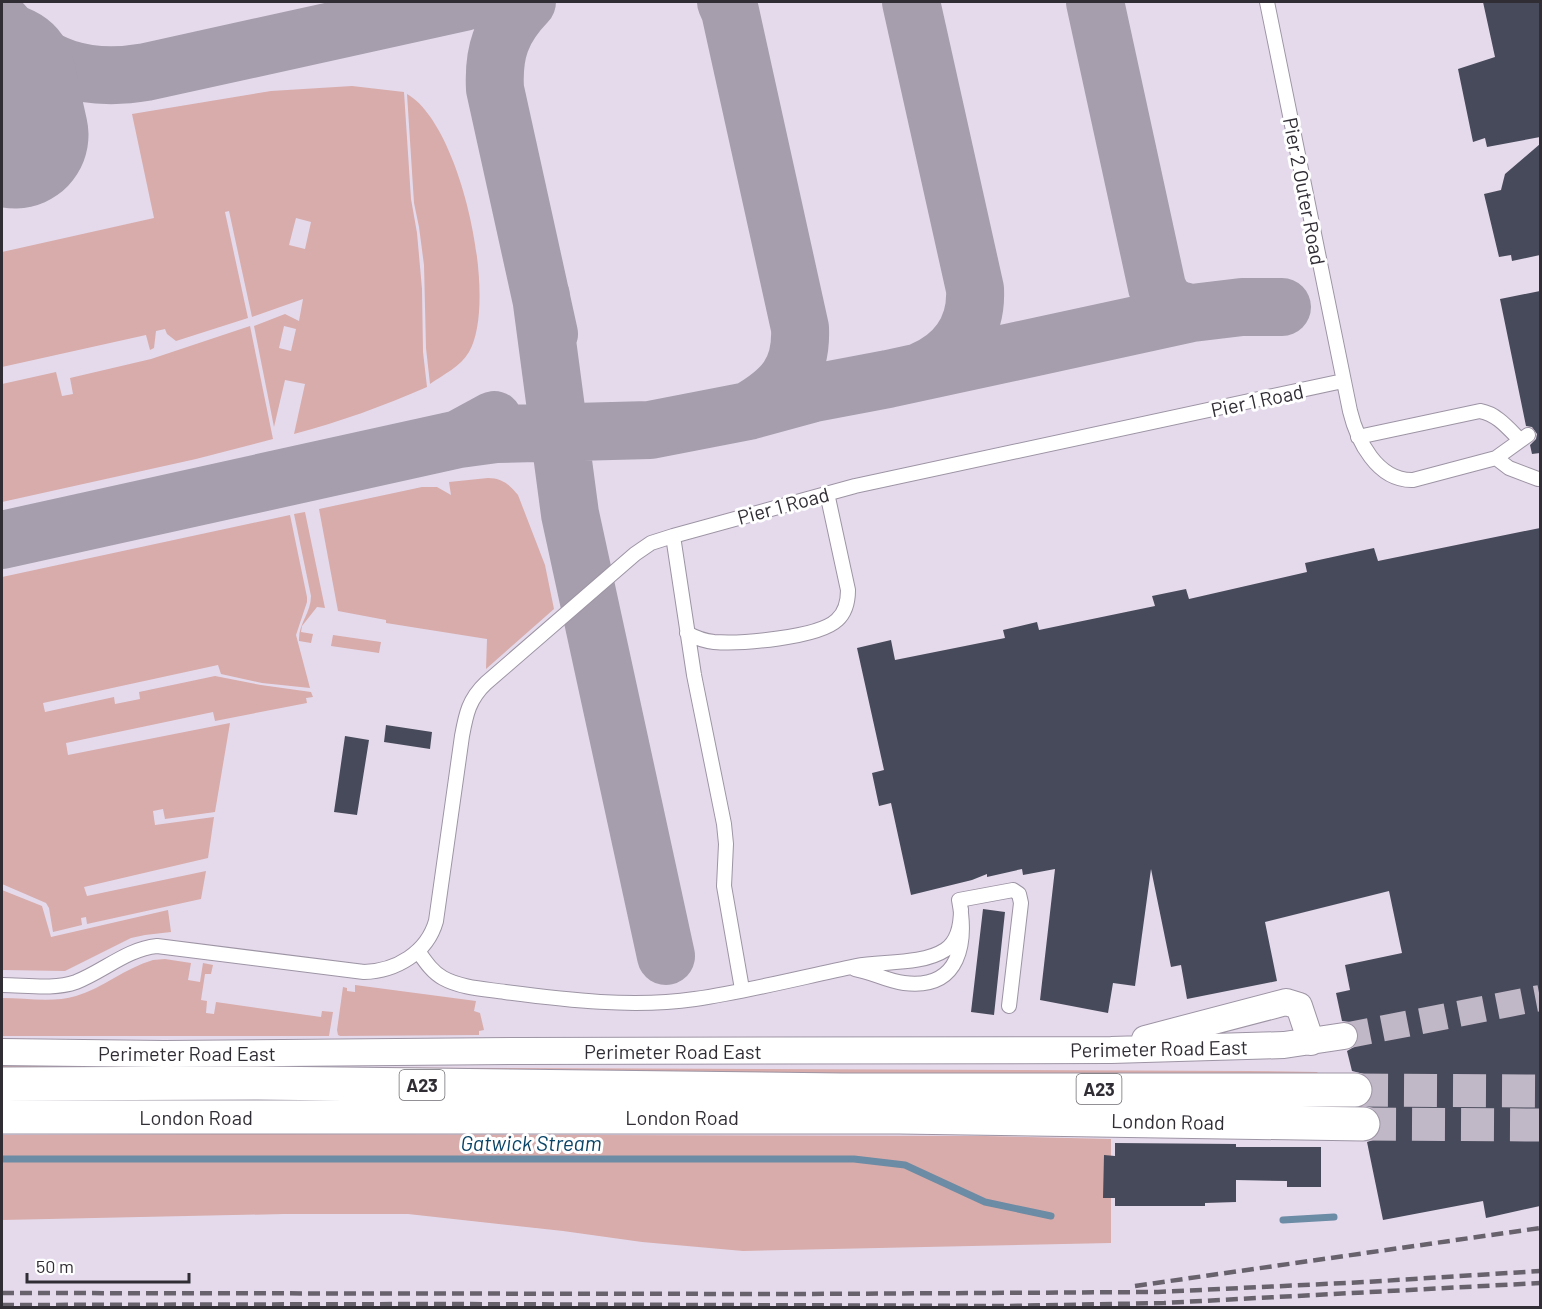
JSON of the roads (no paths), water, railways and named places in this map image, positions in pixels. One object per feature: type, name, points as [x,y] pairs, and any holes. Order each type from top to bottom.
[{"type":"main road","name":"London Road","points":[[2,1084],[282,1083],[843,1090],[1355,1090]]},
{"type":"main road","name":"London Road","points":[[2,1117],[899,1117],[1363,1124]]},
{"type":"street","points":[[1111,1050],[1286,1002],[1299,1006],[1311,1042]]},
{"type":"street","name":"Perimeter Road East","points":[[2,1052],[164,1054],[1111,1050],[1284,1045],[1344,1036]]},
{"type":"lane","name":"Pier 2 Outer Road","points":[[1266,2],[1351,417],[1358,437],[1365,450],[1380,467],[1407,480],[1432,476],[1496,458]]},
{"type":"lane","name":"Pier 1 Road","points":[[418,951],[432,935],[439,910],[462,736],[466,713],[471,701],[486,683],[635,554],[651,543],[827,493],[1344,381]]},
{"type":"lane","points":[[1358,437],[1480,411],[1491,414],[1524,437],[1496,458],[1509,468],[1538,479]]},
{"type":"lane","points":[[687,633],[701,640],[714,642],[760,640],[813,630],[836,621],[847,606],[848,590],[827,493]]},
{"type":"lane","points":[[673,536],[687,633],[724,824],[726,844],[724,886],[742,989]]},
{"type":"lane","points":[[959,899],[1008,890],[1020,894],[1021,903],[1009,1006]]},
{"type":"lane","points":[[2,985],[68,984],[83,979],[141,949],[157,946],[364,972],[393,967],[418,951],[435,971],[454,983],[553,999],[662,1002],[695,999],[847,968],[925,957],[946,950],[957,936],[959,899]]},
{"type":"lane","points":[[847,968],[906,984],[935,979],[949,970],[959,955],[962,943],[959,899]]},
{"type":"waterway","name":"Gatwick Stream","points":[[2,1159],[854,1159],[905,1165],[985,1202],[1051,1216]]},
{"type":"waterway","name":"Gatwick Stream","points":[[1283,1220],[1334,1217]]},
{"type":"tunnel","points":[[1344,1036],[1540,998]]},
{"type":"tunnel","points":[[1355,1090],[1540,1091]]},
{"type":"tunnel","points":[[1363,1124],[1540,1125]]},
{"type":"railway","points":[[1135,1286],[1540,1228]]},
{"type":"railway","points":[[2,1293],[1158,1292],[1540,1271]]},
{"type":"railway","points":[[2,1305],[1006,1306],[1164,1303],[1540,1283]]}]
